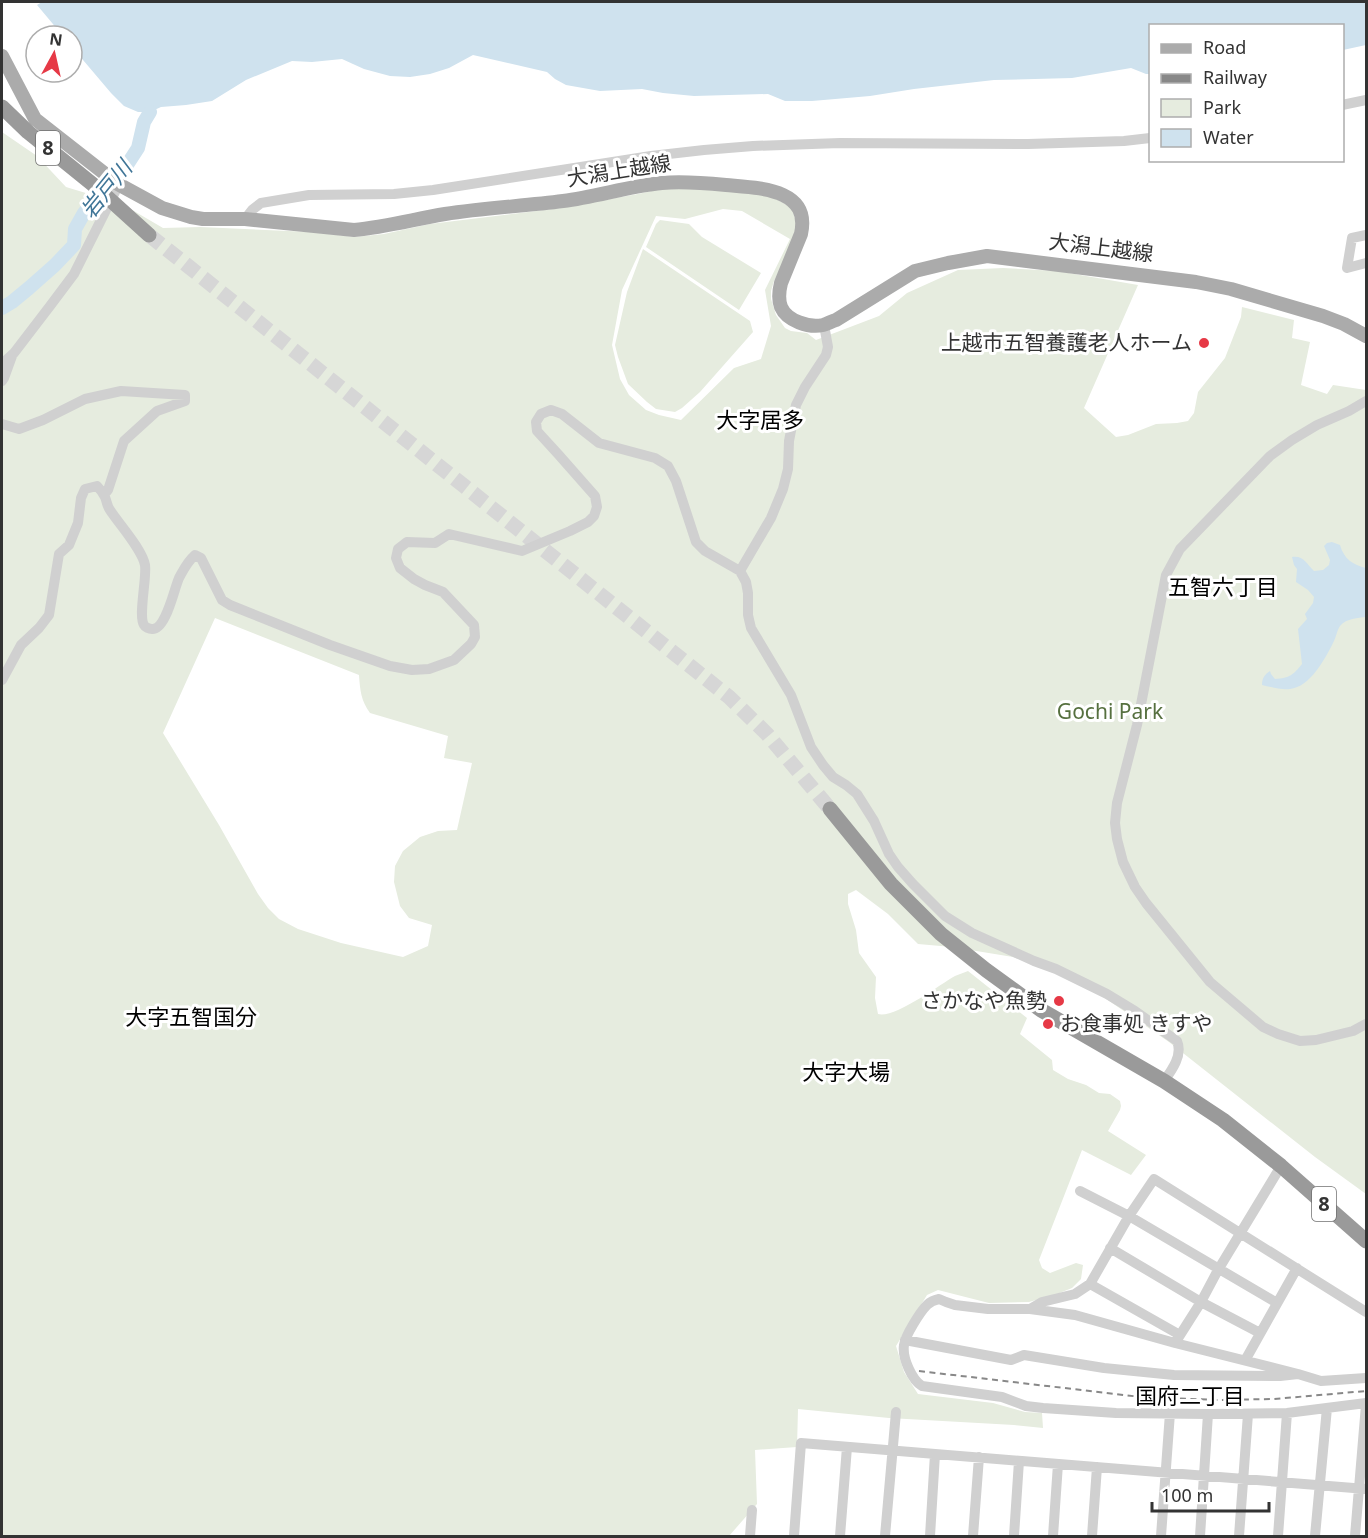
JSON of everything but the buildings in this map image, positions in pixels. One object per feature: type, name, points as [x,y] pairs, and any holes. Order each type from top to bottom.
[{"type":"highway","name":"8","points":[[2,107],[27,132],[96,187],[149,235]]},
{"type":"highway","name":"8","points":[[830,809],[891,884],[950,941],[1041,1010],[1164,1081],[1223,1120],[1366,1241]]},
{"type":"main road","name":"大潟上越線","points":[[2,56],[35,118],[118,184],[162,208],[203,219],[245,219],[354,230],[447,214],[574,200],[662,183],[708,183],[761,188],[778,192],[794,202],[801,211],[803,219],[801,234],[779,291],[782,308],[791,317],[805,325],[824,325],[836,320],[915,271],[987,256],[1196,282],[1231,289],[1323,316],[1366,336]]},
{"type":"street","points":[[1344,105],[1366,100]]},
{"type":"street","points":[[245,219],[261,203],[309,195],[394,194],[433,190],[651,156],[704,150],[818,143],[1028,144],[1149,138]]},
{"type":"street","points":[[2,364],[14,353],[74,274],[118,184]]},
{"type":"street","points":[[1366,235],[1352,238],[1347,268],[1366,263]]},
{"type":"street","points":[[740,571],[771,518],[783,489],[796,405],[826,355],[828,347],[824,325]]},
{"type":"street","points":[[2,381],[14,353]]},
{"type":"street","points":[[2,424],[19,429],[86,399],[121,391],[185,395],[185,401],[157,411],[124,441],[108,490],[104,495]]},
{"type":"street","points":[[1366,401],[1317,425],[1270,456],[1180,549],[1166,575],[1137,725],[1120,791],[1115,823],[1123,862],[1146,903],[1210,982],[1263,1026],[1300,1041],[1330,1037],[1353,1031],[1366,1024]]},
{"type":"street","points":[[2,680],[21,645],[49,615],[59,554],[69,545],[78,523],[81,498],[85,489],[97,486],[104,495],[108,508],[142,556],[144,564],[142,615],[143,624],[146,627],[157,628],[161,624],[178,580],[188,562],[195,555],[201,558],[222,600],[330,645],[390,666],[412,670],[429,669],[454,660],[464,652],[475,637],[474,625],[443,592],[414,579],[400,568],[396,558],[398,549],[407,542],[435,543],[449,534],[522,551],[588,522],[594,516],[597,507],[595,496],[537,431],[536,422],[541,414],[551,410],[562,414],[599,443],[655,458],[668,466],[676,481],[696,542],[705,551],[740,571],[747,588],[751,628],[791,694],[811,747],[833,777],[856,794],[874,821],[898,867],[913,884],[945,916],[972,933],[1107,994],[1177,1041],[1179,1047],[1177,1059],[1164,1081]]},
{"type":"street","points":[[1177,1339],[1281,1167]]},
{"type":"street","points":[[1030,1309],[1042,1302],[1075,1294],[1090,1284],[1110,1248],[1155,1179],[1366,1312]]},
{"type":"street","points":[[1080,1191],[1130,1216],[1277,1304]]},
{"type":"street","points":[[1110,1248],[1201,1302],[1260,1333]]},
{"type":"street","points":[[1247,1357],[1297,1268]]},
{"type":"street","points":[[1090,1284],[1177,1339]]},
{"type":"street","points":[[1355,1536],[1363,1489],[1366,1404],[1287,1413],[1248,1414],[1116,1413],[1026,1406],[1002,1397],[922,1386],[916,1383],[903,1347],[921,1312],[933,1300],[939,1299],[956,1305],[988,1309],[1030,1309],[1075,1315],[1177,1339],[1321,1381],[1366,1378]]},
{"type":"street","points":[[905,1340],[1011,1360],[1024,1355],[1104,1368],[1174,1375],[1280,1376],[1298,1374]]},
{"type":"street","points":[[1315,1536],[1327,1408]]},
{"type":"street","points":[[885,1536],[896,1412]]},
{"type":"street","points":[[1161,1536],[1170,1413]]},
{"type":"street","points":[[1278,1536],[1287,1413]]},
{"type":"street","points":[[1200,1536],[1209,1414]]},
{"type":"street","points":[[1239,1536],[1248,1414]]},
{"type":"street","points":[[794,1536],[801,1443],[1363,1489]]},
{"type":"street","points":[[840,1536],[847,1447]]},
{"type":"street","points":[[930,1536],[935,1454]]},
{"type":"street","points":[[973,1536],[979,1457]]},
{"type":"street","points":[[1014,1536],[1019,1461]]},
{"type":"street","points":[[1053,1536],[1058,1464]]},
{"type":"street","points":[[1092,1536],[1097,1467]]},
{"type":"street","points":[[750,1536],[752,1510]]},
{"type":"green space","name":"Gochi Park","points":[[2,132],[37,156],[66,187],[122,204],[163,228],[200,227],[311,232],[355,237],[384,234],[430,224],[560,208],[656,190],[713,189],[769,195],[792,208],[797,226],[771,291],[776,315],[785,328],[807,333],[816,340],[879,316],[907,293],[958,270],[1003,268],[1057,271],[1138,285],[1084,408],[1116,437],[1128,435],[1156,424],[1188,421],[1194,413],[1198,392],[1225,358],[1241,317],[1242,307],[1294,320],[1292,338],[1310,342],[1301,385],[1327,394],[1333,385],[1366,390],[1366,1194],[1315,1157],[1169,1042],[1099,994],[1063,975],[1013,957],[918,944],[888,914],[856,890],[848,894],[848,904],[856,930],[859,953],[876,977],[875,998],[878,1014],[905,1007],[955,976],[968,971],[1027,1018],[1020,1034],[1052,1060],[1053,1070],[1099,1093],[1110,1094],[1120,1101],[1120,1110],[1108,1131],[1146,1155],[1131,1175],[1082,1150],[1039,1260],[1042,1268],[1050,1273],[1076,1263],[1083,1265],[1081,1279],[1072,1288],[1029,1302],[989,1303],[938,1290],[927,1295],[896,1346],[904,1372],[918,1394],[993,1403],[1025,1412],[1042,1413],[1043,1428],[889,1418],[798,1409],[797,1447],[755,1450],[757,1504],[729,1536],[2,1536]],"holes":[[[723,209],[742,211],[790,239],[765,290],[771,326],[761,359],[734,368],[681,420],[659,415],[646,410],[629,395],[620,379],[612,345],[622,290],[656,216],[685,219]],[[215,618],[359,675],[362,695],[370,713],[448,736],[444,758],[472,763],[457,830],[438,831],[420,837],[403,851],[395,866],[394,882],[400,906],[409,918],[432,925],[428,946],[403,957],[341,943],[298,929],[279,919],[258,894],[163,733]]]},
{"type":"green space","points":[[660,220],[689,224],[702,237],[761,273],[739,310],[646,247]]},
{"type":"green space","points":[[643,249],[750,321],[753,332],[700,392],[675,412],[656,409],[628,384],[615,345],[627,292]]},
{"type":"water","points":[[42,2],[1366,2],[1366,45],[1344,50],[1344,24],[1149,24],[1149,74],[1131,68],[1072,78],[994,80],[812,101],[785,101],[768,94],[694,96],[642,89],[600,91],[566,85],[547,72],[473,55],[449,68],[410,77],[390,76],[364,69],[342,59],[292,61],[246,80],[212,101],[138,112],[124,106],[84,61],[84,24],[53,24],[37,5]]},
{"type":"water","points":[[1332,542],[1340,545],[1350,561],[1366,568],[1366,617],[1349,620],[1340,626],[1321,664],[1304,683],[1290,689],[1262,685],[1264,677],[1270,671],[1275,679],[1284,678],[1302,664],[1298,629],[1307,619],[1305,614],[1313,603],[1314,597],[1296,582],[1297,569],[1292,557],[1302,559],[1314,571],[1323,570],[1329,565],[1330,560],[1324,546]]},
{"type":"waterway","name":"岩戸川","points":[[2,308],[29,288],[74,245],[75,229],[84,213],[125,168],[138,148],[144,122],[150,112]]},
{"type":"tunnel","points":[[149,235],[729,697],[767,734],[830,809]]},
{"type":"railway","points":[[919,1371],[1141,1397],[1218,1400],[1274,1399],[1366,1391]]},
{"type":"place","name":"上越市五智養護老人ホーム","points":[[1204,343]]},
{"type":"place","name":"さかなや魚勢","points":[[1059,1001]]},
{"type":"place","name":"お食事処 きすや","points":[[1048,1024]]},
{"type":"district","name":"大字居多","points":[[760,420]]},
{"type":"district","name":"五智六丁目","points":[[1223,587]]},
{"type":"district","name":"大字五智国分","points":[[191,1017]]},
{"type":"district","name":"大字大場","points":[[846,1072]]},
{"type":"district","name":"国府二丁目","points":[[1190,1396]]}]
